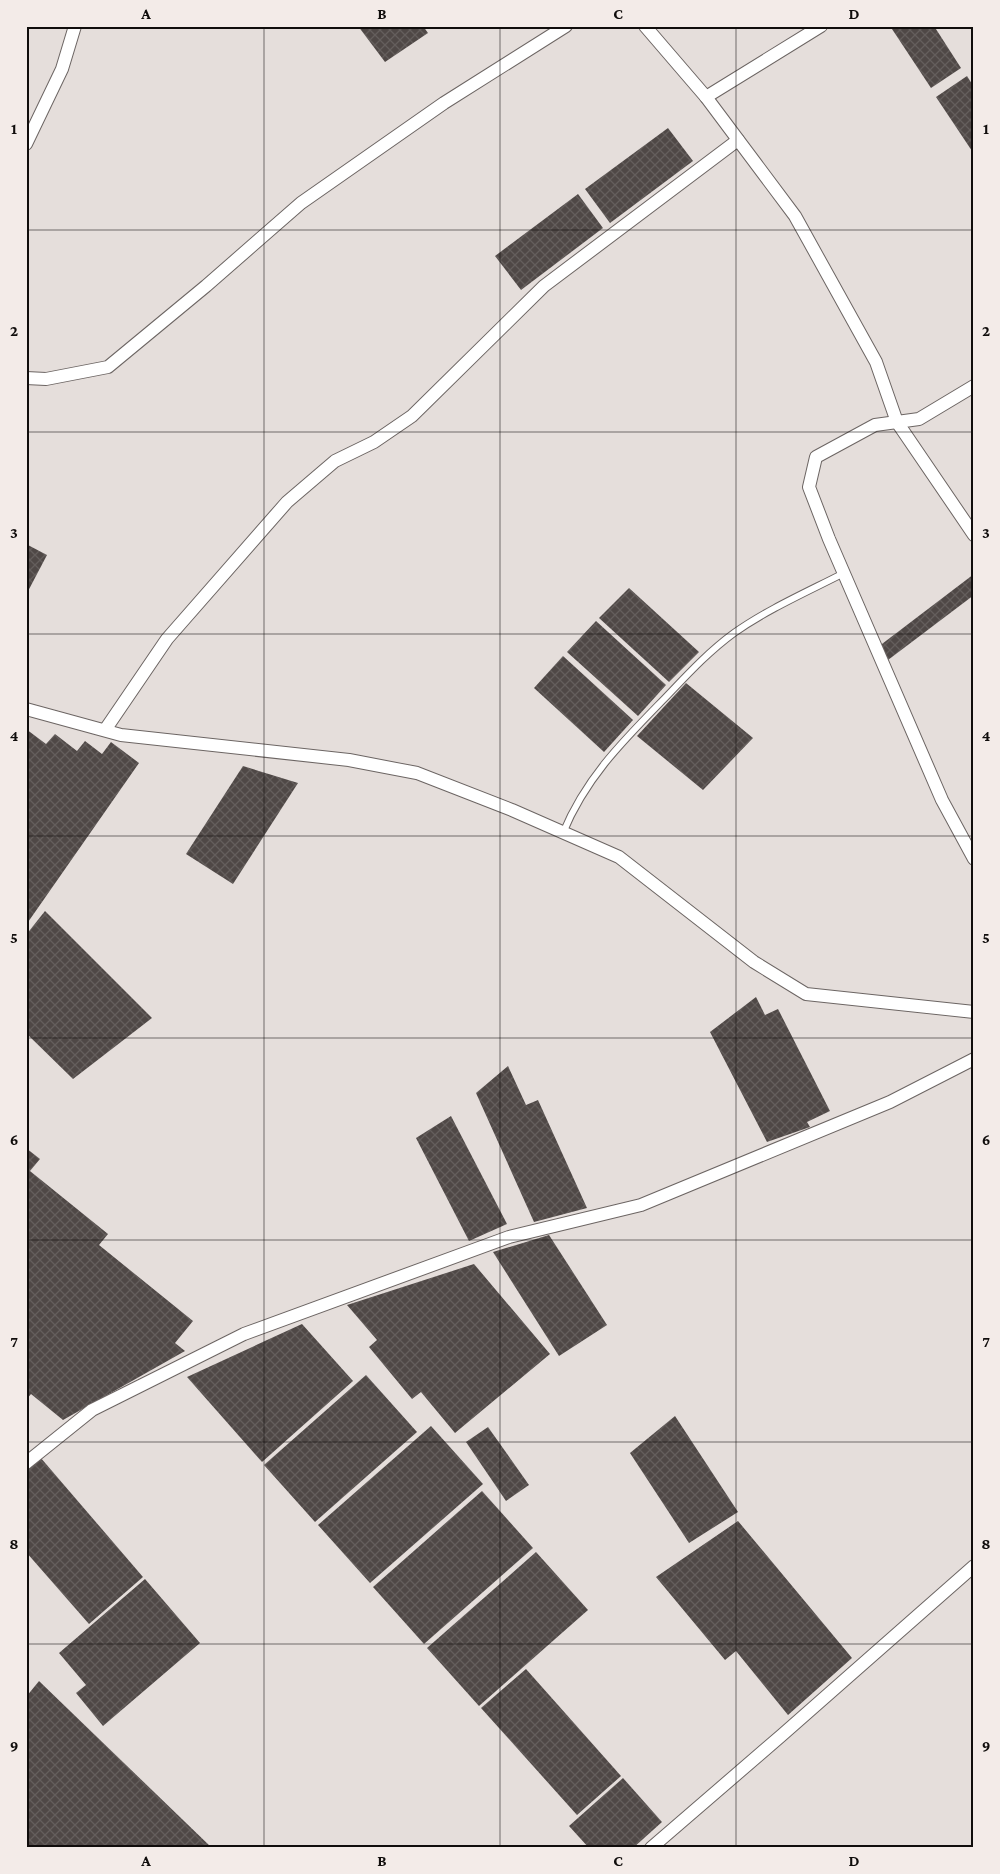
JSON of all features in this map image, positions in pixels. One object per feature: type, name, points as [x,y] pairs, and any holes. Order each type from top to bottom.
[{"type":"street","points":[[26,144],[62,69],[76,26]]},
{"type":"street","points":[[26,378],[46,379],[108,367],[206,286],[301,203],[444,104],[566,26]]},
{"type":"street","points":[[645,26],[706,97],[795,216],[876,362],[897,422],[974,535]]},
{"type":"street","points":[[706,97],[821,26]]},
{"type":"street","points":[[106,730],[167,640],[288,502],[336,461],[374,442],[412,416],[544,286],[738,140]]},
{"type":"street","points":[[974,386],[919,419],[874,424],[816,457],[808,487],[942,800],[974,859]]},
{"type":"street","points":[[26,709],[121,735],[349,760],[417,773],[512,810],[619,857],[754,962],[806,994],[974,1012]]},
{"type":"street","points":[[26,1463],[92,1410],[244,1334],[509,1237],[641,1206],[890,1102],[974,1058]]},
{"type":"street","points":[[651,1848],[768,1748],[974,1566]]},
{"type":"lane","points":[[563,833],[575,806],[592,778],[623,742],[717,646],[757,618],[844,573]]},
{"type":"building","points":[[358,26],[423,26],[428,33],[385,62]]},
{"type":"building","points":[[890,26],[934,26],[961,68],[931,88]]},
{"type":"building","points":[[967,76],[974,87],[974,154],[936,97]]},
{"type":"building","points":[[668,128],[693,161],[610,223],[585,189]]},
{"type":"building","points":[[578,194],[603,228],[521,290],[495,256]]},
{"type":"building","points":[[26,544],[47,555],[26,595]]},
{"type":"building","points":[[974,574],[974,595],[888,660],[878,647]]},
{"type":"building","points":[[629,588],[699,652],[669,682],[599,618]]},
{"type":"building","points":[[596,621],[666,685],[638,716],[567,652]]},
{"type":"building","points":[[563,656],[633,720],[604,752],[534,688]]},
{"type":"building","points":[[686,683],[753,738],[703,790],[637,736]]},
{"type":"building","points":[[26,729],[46,744],[55,734],[77,751],[85,741],[102,754],[111,742],[139,763],[26,925]]},
{"type":"building","points":[[243,766],[298,783],[233,884],[186,854]]},
{"type":"building","points":[[45,911],[152,1018],[73,1079],[26,1033],[26,935]]},
{"type":"building","points":[[756,997],[765,1015],[778,1009],[830,1111],[807,1122],[810,1127],[767,1142],[710,1032]]},
{"type":"building","points":[[508,1066],[526,1105],[538,1100],[587,1208],[534,1222],[476,1093]]},
{"type":"building","points":[[451,1116],[507,1224],[469,1241],[416,1138]]},
{"type":"building","points":[[26,1148],[40,1159],[30,1171],[108,1234],[99,1245],[193,1321],[175,1343],[185,1351],[63,1420],[31,1394],[26,1400]]},
{"type":"building","points":[[549,1235],[607,1325],[559,1356],[493,1252]]},
{"type":"building","points":[[474,1264],[550,1354],[455,1433],[421,1392],[412,1399],[369,1347],[377,1340],[347,1305]]},
{"type":"building","points":[[302,1324],[353,1381],[262,1462],[187,1377]]},
{"type":"building","points":[[366,1375],[417,1432],[315,1522],[264,1465]]},
{"type":"building","points":[[675,1416],[738,1512],[689,1543],[630,1453]]},
{"type":"building","points":[[431,1426],[483,1484],[370,1583],[318,1525]]},
{"type":"building","points":[[488,1427],[529,1485],[506,1501],[466,1442]]},
{"type":"building","points":[[40,1457],[143,1577],[89,1624],[26,1552],[26,1468]]},
{"type":"building","points":[[482,1491],[533,1548],[424,1644],[373,1587]]},
{"type":"building","points":[[738,1521],[852,1658],[788,1715],[736,1651],[725,1660],[656,1577]]},
{"type":"building","points":[[536,1552],[588,1610],[479,1706],[427,1648]]},
{"type":"building","points":[[145,1579],[200,1643],[103,1726],[76,1693],[86,1685],[59,1653]]},
{"type":"building","points":[[526,1669],[621,1776],[577,1815],[481,1708]]},
{"type":"building","points":[[39,1681],[212,1848],[26,1848],[26,1697]]},
{"type":"building","points":[[623,1778],[662,1822],[633,1848],[589,1848],[569,1826]]}]
